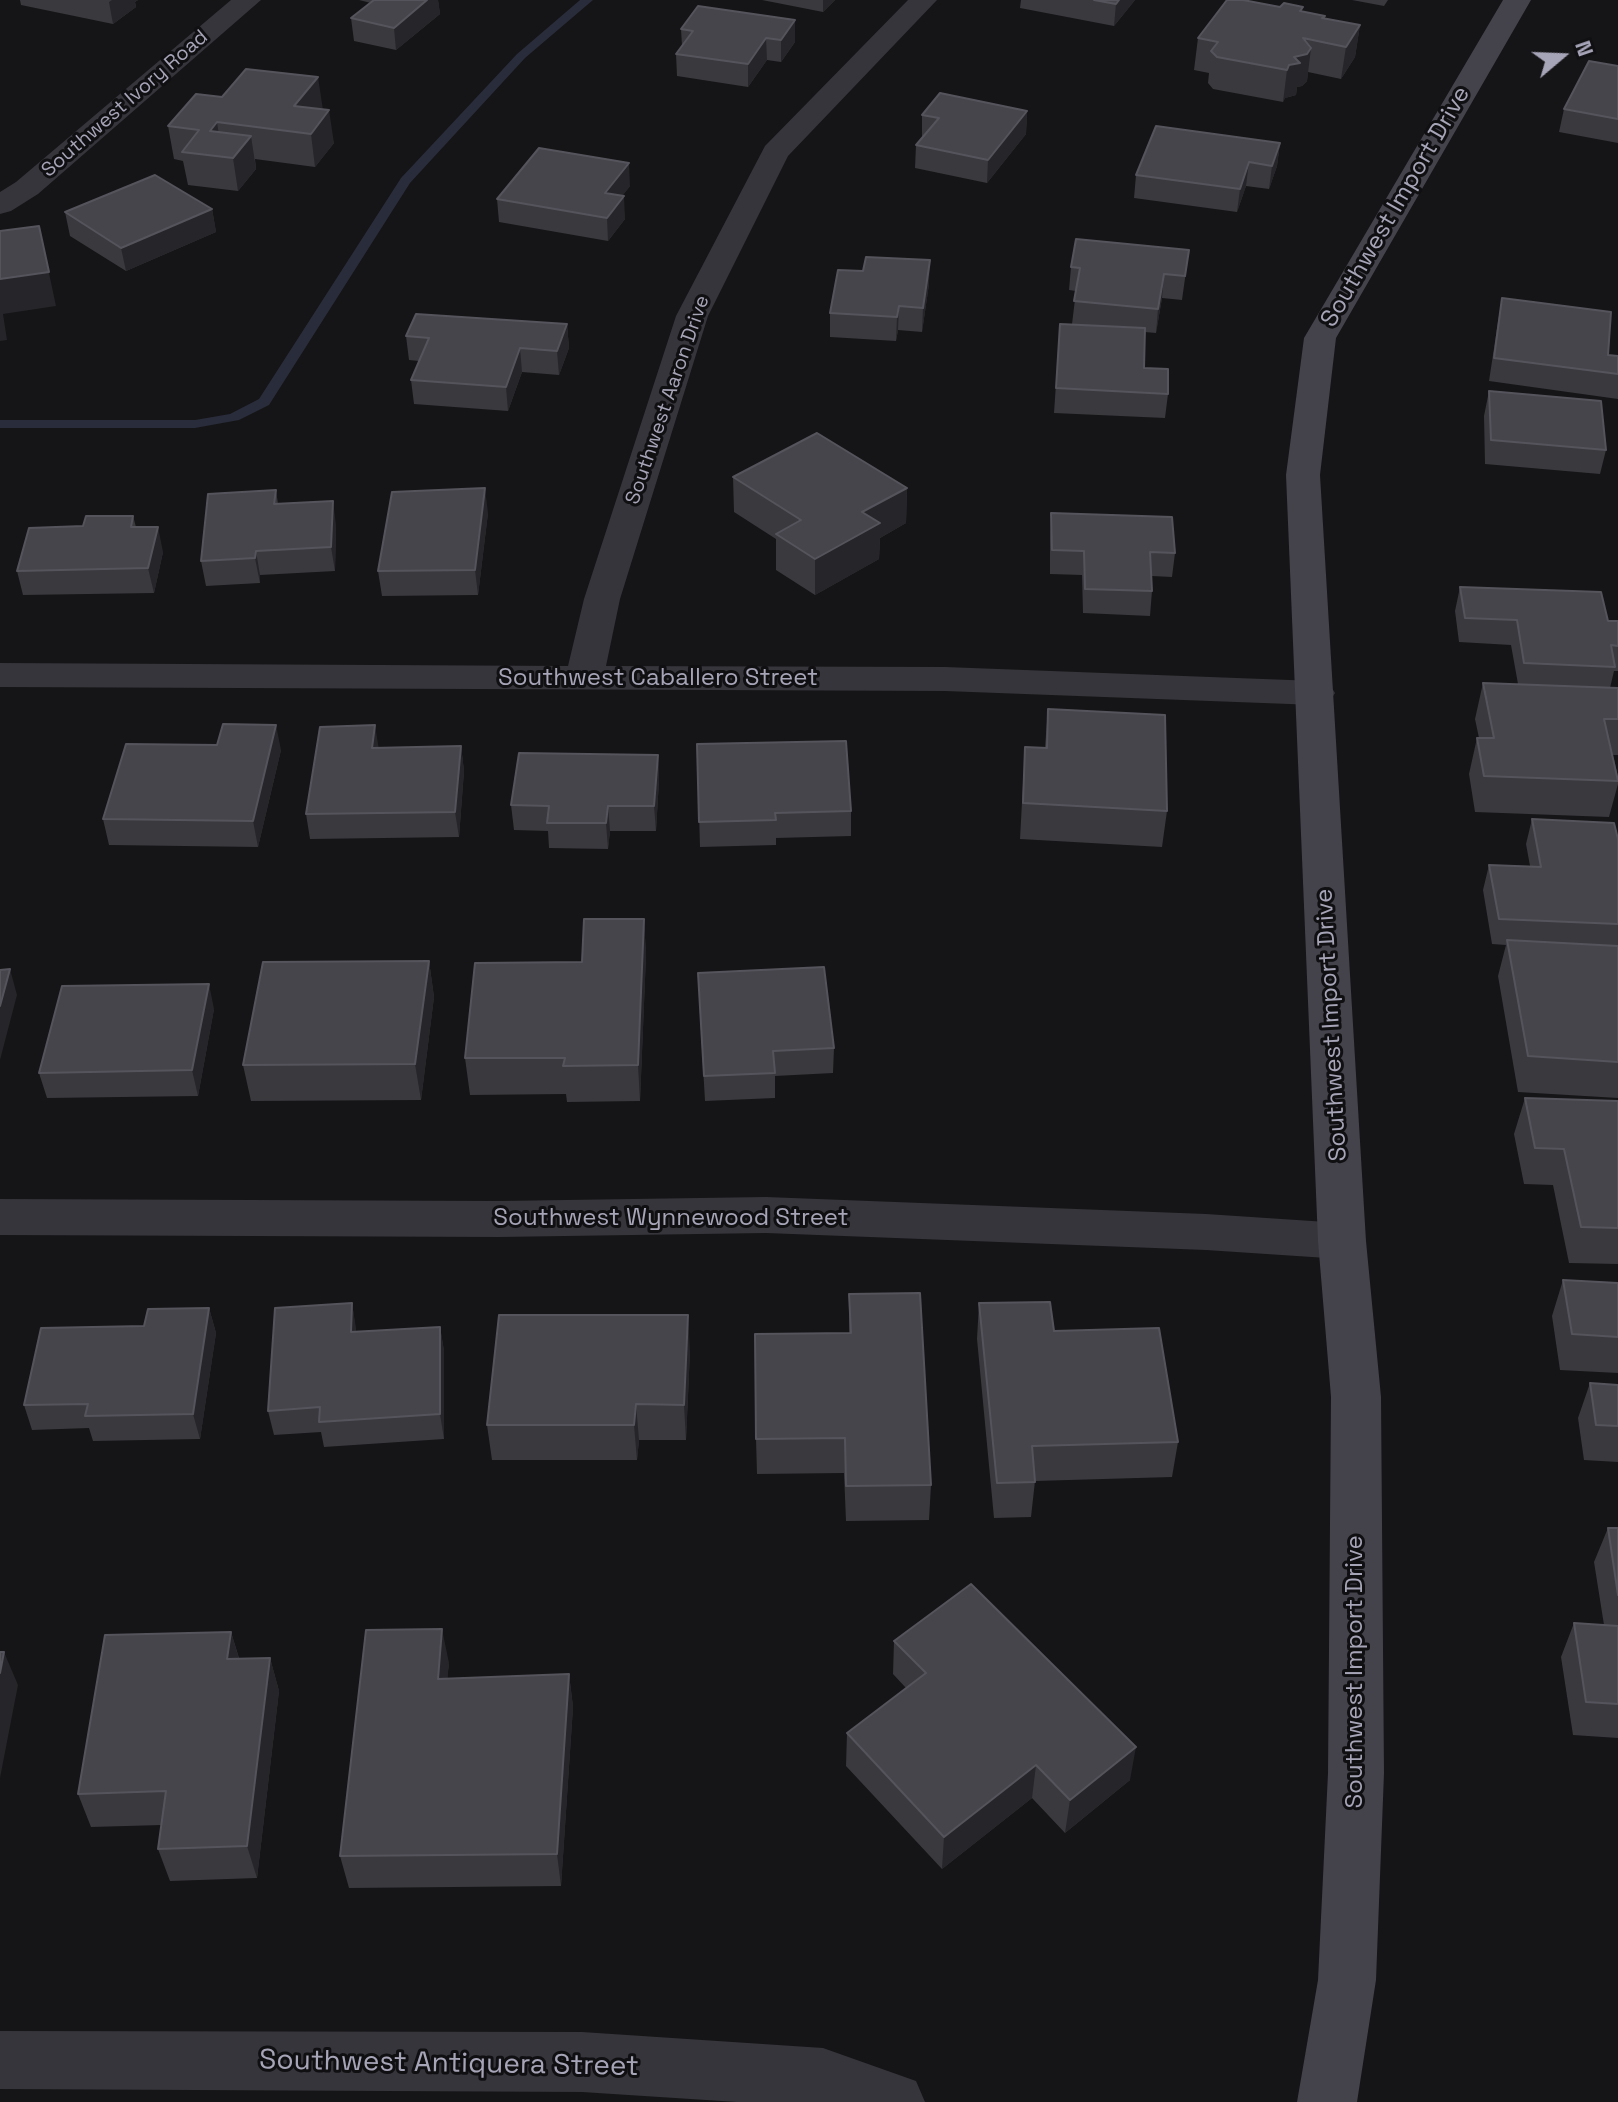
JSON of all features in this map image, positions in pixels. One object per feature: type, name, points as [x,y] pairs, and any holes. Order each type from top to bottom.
[{"type":"street","name":"Southwest Ivory Road","points":[[0,205],[27,188],[247,0]]},
{"type":"street","name":"Southwest Aaron Drive","points":[[584,678],[602,599],[692,316],[775,152],[923,0]]},
{"type":"street","name":"Southwest Import Drive","points":[[1327,2102],[1347,1980],[1356,1773],[1356,1397],[1342,1241],[1303,475],[1320,338],[1517,0]]},
{"type":"street","name":"Southwest Caballero Street","points":[[0,675],[945,679],[1316,693]]},
{"type":"street","name":"Southwest Wynnewood Street","points":[[0,1217],[499,1219],[766,1215],[1206,1232],[1342,1241]]},
{"type":"street","name":"Southwest Antiquera Street","points":[[0,2060],[582,2062],[823,2078],[895,2102]]},
{"type":"building","points":[[374,0],[427,0],[394,28],[351,18]]},
{"type":"building","points":[[1094,0],[1119,0],[1116,4]]},
{"type":"building","points":[[1227,0],[1280,7],[1284,3],[1303,7],[1300,11],[1325,16],[1322,18],[1360,25],[1346,47],[1303,38],[1311,48],[1307,54],[1294,57],[1300,63],[1289,65],[1287,70],[1217,57],[1211,51],[1218,42],[1198,38]]},
{"type":"building","points":[[698,6],[795,20],[781,40],[766,38],[748,64],[676,54],[693,31],[681,29]]},
{"type":"building","points":[[1589,61],[1618,66],[1618,119],[1564,109]]},
{"type":"building","points":[[246,69],[318,77],[294,106],[329,110],[311,134],[217,122],[210,131],[251,136],[233,158],[182,152],[199,130],[168,126],[196,94],[222,97]]},
{"type":"building","points":[[940,93],[1027,111],[988,160],[916,145],[939,118],[922,115]]},
{"type":"building","points":[[1156,126],[1280,143],[1272,166],[1249,162],[1240,189],[1136,175]]},
{"type":"building","points":[[539,148],[629,163],[605,193],[624,196],[607,218],[497,199]]},
{"type":"building","points":[[155,175],[212,209],[121,248],[65,212]]},
{"type":"building","points":[[39,226],[49,272],[0,279],[0,231]]},
{"type":"building","points":[[1076,239],[1189,250],[1185,276],[1164,274],[1158,309],[1074,301],[1080,268],[1071,267]]},
{"type":"building","points":[[866,257],[930,260],[923,308],[899,306],[897,317],[830,313],[838,270],[863,271]]},
{"type":"building","points":[[1502,298],[1611,312],[1608,355],[1618,356],[1618,374],[1494,358]]},
{"type":"building","points":[[416,314],[567,324],[557,351],[520,348],[506,387],[411,380],[429,338],[406,336]]},
{"type":"building","points":[[1060,324],[1145,328],[1144,368],[1168,369],[1168,394],[1056,388]]},
{"type":"building","points":[[1489,391],[1601,401],[1606,450],[1491,440]]},
{"type":"building","points":[[817,433],[907,488],[862,512],[880,523],[815,559],[776,534],[801,520],[733,477]]},
{"type":"building","points":[[485,488],[475,570],[378,571],[392,492]]},
{"type":"building","points":[[276,490],[274,504],[333,501],[331,547],[256,551],[255,558],[201,561],[208,494]]},
{"type":"building","points":[[1051,513],[1172,517],[1175,553],[1150,552],[1152,591],[1085,589],[1084,551],[1052,550]]},
{"type":"building","points":[[86,516],[133,516],[131,527],[158,527],[148,568],[17,571],[29,528],[83,526]]},
{"type":"building","points":[[1460,587],[1601,592],[1608,621],[1618,621],[1618,646],[1611,645],[1615,667],[1524,663],[1517,620],[1465,618]]},
{"type":"building","points":[[1483,683],[1618,688],[1618,719],[1604,719],[1618,781],[1484,776],[1477,738],[1494,738]]},
{"type":"building","points":[[1048,709],[1165,715],[1167,811],[1023,803],[1025,747],[1047,748]]},
{"type":"building","points":[[223,724],[276,725],[253,821],[103,819],[126,744],[217,745]]},
{"type":"building","points":[[375,725],[372,748],[461,746],[455,812],[306,814],[320,727]]},
{"type":"building","points":[[846,741],[851,811],[775,813],[776,820],[699,822],[697,744]]},
{"type":"building","points":[[519,753],[658,755],[654,806],[608,806],[606,823],[547,823],[549,806],[511,805]]},
{"type":"building","points":[[1532,819],[1614,823],[1618,839],[1618,924],[1499,919],[1489,865],[1541,867]]},
{"type":"building","points":[[584,919],[644,919],[638,1065],[563,1066],[565,1058],[465,1058],[475,963],[582,962]]},
{"type":"building","points":[[1507,940],[1618,946],[1618,1062],[1528,1056]]},
{"type":"building","points":[[429,961],[415,1064],[243,1065],[263,962]]},
{"type":"building","points":[[824,967],[834,1048],[773,1051],[775,1073],[704,1076],[698,973]]},
{"type":"building","points":[[10,969],[0,1006],[0,970]]},
{"type":"building","points":[[209,984],[192,1070],[39,1073],[62,986]]},
{"type":"building","points":[[1525,1098],[1618,1101],[1618,1228],[1581,1227],[1564,1149],[1535,1148]]},
{"type":"building","points":[[1563,1280],[1618,1283],[1618,1337],[1572,1334]]},
{"type":"building","points":[[920,1293],[931,1485],[846,1486],[845,1438],[756,1439],[755,1334],[851,1333],[849,1294]]},
{"type":"building","points":[[1050,1302],[1054,1331],[1159,1328],[1178,1442],[1032,1446],[1035,1482],[997,1483],[979,1303]]},
{"type":"building","points":[[352,1303],[351,1332],[440,1327],[440,1414],[319,1422],[320,1407],[268,1411],[275,1308]]},
{"type":"building","points":[[209,1308],[193,1414],[85,1416],[88,1404],[24,1405],[41,1328],[144,1326],[148,1309]]},
{"type":"building","points":[[499,1315],[688,1315],[684,1405],[636,1404],[634,1425],[487,1425]]},
{"type":"building","points":[[1590,1383],[1618,1385],[1618,1426],[1596,1425]]},
{"type":"building","points":[[1608,1528],[1618,1528],[1618,1595]]},
{"type":"building","points":[[971,1584],[1136,1747],[1070,1800],[1036,1765],[944,1837],[847,1733],[926,1673],[894,1641]]},
{"type":"building","points":[[1574,1623],[1618,1626],[1618,1704],[1586,1702]]},
{"type":"building","points":[[442,1629],[438,1679],[569,1674],[557,1854],[340,1856],[366,1630]]},
{"type":"building","points":[[231,1632],[227,1659],[270,1658],[247,1846],[158,1849],[166,1791],[78,1794],[105,1635]]},
{"type":"building","points":[[0,1652],[4,1652],[0,1673]]},
{"type":"waterway","points":[[0,424],[195,424],[234,417],[264,402],[405,181],[521,56],[587,0]]}]
